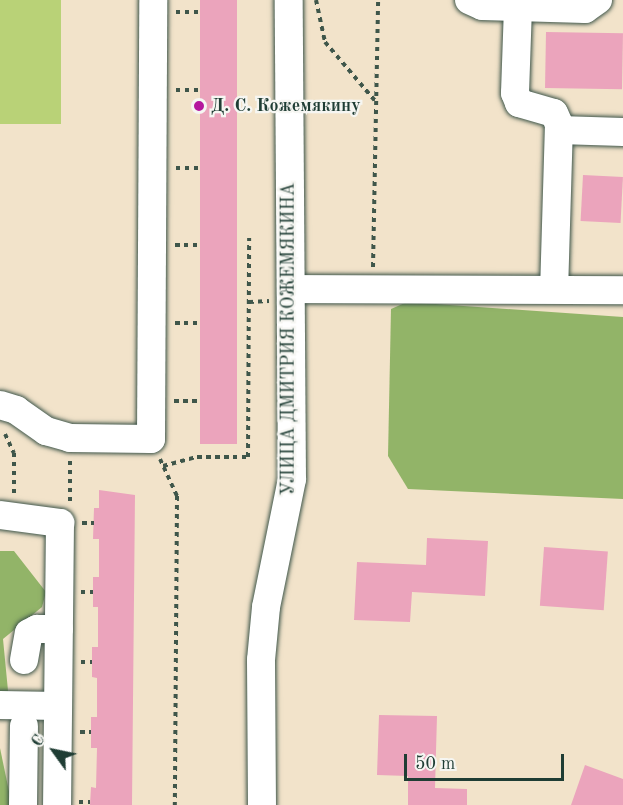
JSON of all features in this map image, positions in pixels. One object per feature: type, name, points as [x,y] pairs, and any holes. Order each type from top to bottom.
[{"type":"street","points":[[0,405],[16,410],[46,431],[70,438],[151,439],[153,0]]},
{"type":"street","name":"УЛИЦА ДМИТРИЯ КОЖЕМЯКИНА","points":[[262,805],[261,660],[266,607],[292,479],[289,0]]},
{"type":"street","points":[[469,0],[482,6],[585,9],[598,0]]},
{"type":"street","points":[[518,7],[515,93],[519,103],[554,113],[559,130],[554,290]]},
{"type":"street","points":[[559,130],[623,132]]},
{"type":"street","points":[[291,289],[623,290]]},
{"type":"street","points":[[7,515],[60,523],[57,792],[23,792],[24,726]]},
{"type":"street","points":[[24,660],[29,633],[37,629],[59,629]]},
{"type":"street","points":[[0,705],[58,706]]},
{"type":"street","name":"УЛИЦА ДМИТРИЯ КОЖЕМЯКИНА","points":[[248,805],[262,747]]},
{"type":"path","points":[[316,0],[326,42],[376,102]]},
{"type":"path","points":[[373,289],[378,0]]},
{"type":"path","points":[[163,466],[197,457],[248,457],[249,238]]},
{"type":"path","points":[[0,423],[14,453],[7,515]]},
{"type":"path","points":[[69,513],[70,438]]},
{"type":"path","points":[[151,439],[177,496],[176,805]]},
{"type":"green space","points":[[0,0],[61,0],[61,124],[0,124]]},
{"type":"green space","points":[[407,302],[623,317],[623,499],[408,489],[388,456],[391,309]]},
{"type":"green space","points":[[0,551],[14,551],[46,592],[42,607],[3,639],[9,701],[0,702]]},
{"type":"green space","points":[[0,748],[11,801],[11,805],[0,805]]},
{"type":"building","points":[[200,0],[237,0],[237,444],[200,444]]},
{"type":"building","points":[[546,32],[623,33],[622,89],[545,88]]},
{"type":"building","points":[[583,175],[623,177],[621,223],[581,221]]},
{"type":"building","points":[[99,490],[135,495],[132,805],[90,805],[91,787],[96,788],[97,748],[91,748],[91,717],[97,717],[97,678],[92,677],[92,647],[98,647],[98,607],[93,607],[93,577],[99,577],[99,539],[93,539],[94,508],[99,508]]},
{"type":"building","points":[[427,538],[488,541],[485,596],[412,592],[410,622],[354,620],[357,562],[426,565]]},
{"type":"building","points":[[544,547],[608,551],[604,610],[540,606]]},
{"type":"building","points":[[379,715],[437,716],[435,788],[467,789],[467,805],[408,805],[408,776],[377,775]]},
{"type":"building","points":[[585,765],[623,779],[623,805],[571,805]]},
{"type":"place","name":"Д. С. Кожемякину","points":[[199,106]]}]
